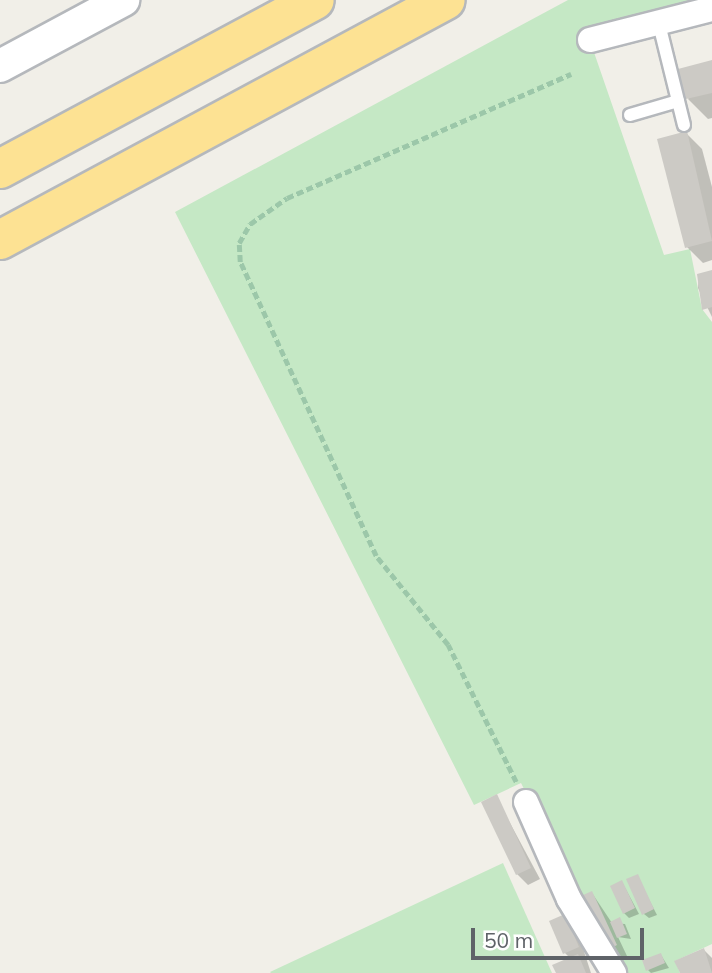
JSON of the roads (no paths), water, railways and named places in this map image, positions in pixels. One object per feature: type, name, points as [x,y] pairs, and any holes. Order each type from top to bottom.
[{"type":"highway","points":[[0,169],[315,0]]},
{"type":"highway","points":[[0,240],[446,0]]},
{"type":"street","points":[[0,66],[123,0]]},
{"type":"street","points":[[590,40],[712,9]]},
{"type":"street","points":[[526,802],[569,899],[614,973]]},
{"type":"lane","points":[[659,24],[684,125]]},
{"type":"lane","points":[[630,115],[678,101]]}]
